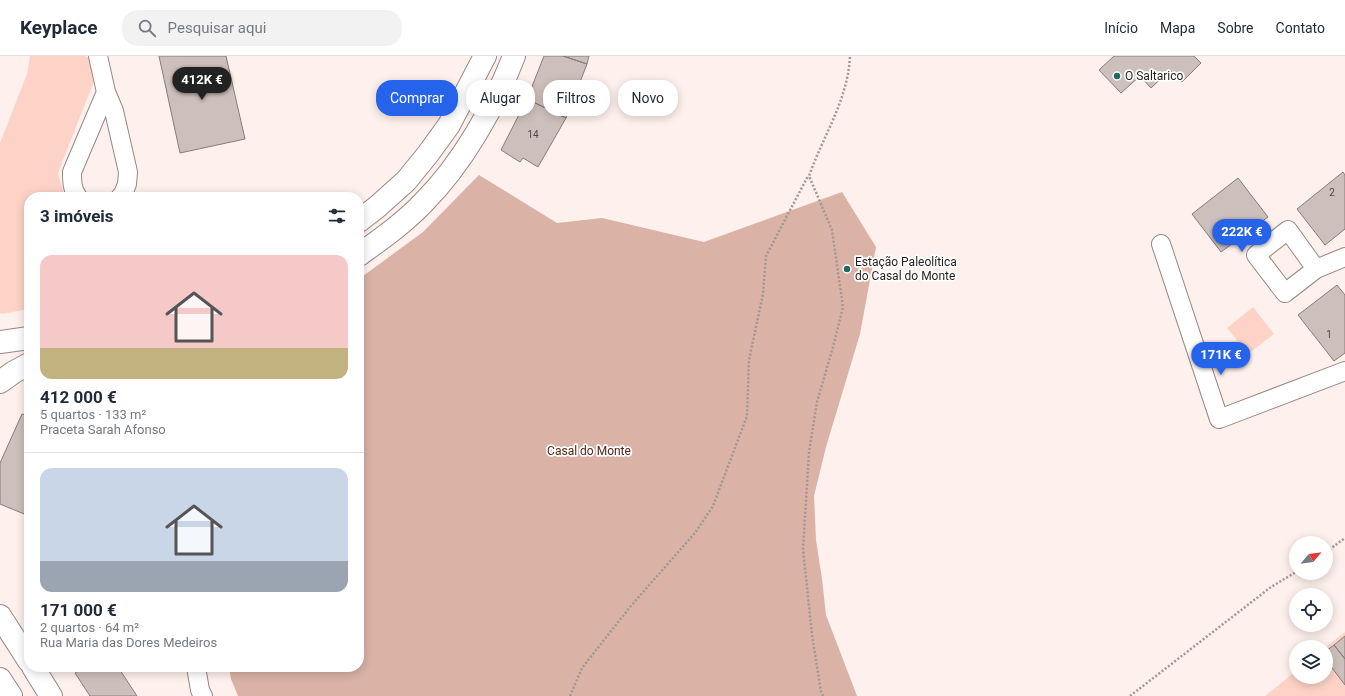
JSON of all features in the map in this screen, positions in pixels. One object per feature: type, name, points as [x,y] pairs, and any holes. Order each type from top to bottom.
[{"type":"street","points":[[98,56],[106,92],[114,111],[128,172],[127,184],[124,192]]},
{"type":"street","points":[[364,217],[406,181],[428,154],[449,125],[485,56]]},
{"type":"street","points":[[364,252],[406,219],[443,181],[485,118],[509,70],[514,56]]},
{"type":"street","points":[[74,192],[72,184],[72,172],[106,92]]},
{"type":"street","points":[[1161,244],[1219,419],[1345,371]]},
{"type":"street","points":[[1316,269],[1345,257]]},
{"type":"street","points":[[0,342],[24,339]]},
{"type":"street","points":[[0,382],[24,367]]},
{"type":"street","points":[[0,616],[24,653]]},
{"type":"street","points":[[36,672],[51,696]]},
{"type":"street","points":[[197,672],[200,690],[203,696]]},
{"type":"street","points":[[0,679],[11,696]]},
{"type":"path","points":[[570,696],[582,668],[630,606],[695,532],[713,506],[747,416],[749,360],[763,294],[766,256],[809,176],[839,108],[850,65],[850,56]]},
{"type":"path","points":[[809,176],[832,230],[842,307],[833,347],[816,402],[809,452],[804,549],[812,635],[821,692],[823,696]]},
{"type":"path","points":[[1333,547],[1345,538]]},
{"type":"path","points":[[1130,696],[1271,587],[1289,576]]},
{"type":"shaded area","points":[[30,56],[85,56],[90,58],[94,81],[58,173],[64,192],[24,192],[24,310],[2,314],[0,313],[0,143],[27,74]]},
{"type":"shaded area","points":[[1253,307],[1274,334],[1248,354],[1227,328]]},
{"type":"shaded area","points":[[1345,632],[1345,696],[1265,696],[1289,677],[1289,684],[1333,684],[1333,641]]},
{"type":"green space","name":"Casal do Monte","points":[[479,175],[557,223],[602,218],[704,242],[842,192],[876,247],[860,334],[826,447],[814,496],[816,540],[826,615],[857,696],[238,696],[230,672],[364,672],[364,275],[423,232]]},
{"type":"building","points":[[159,56],[226,56],[245,139],[180,153]]},
{"type":"building","points":[[544,56],[563,56],[587,64],[581,80],[543,80],[543,107],[535,103],[535,80]]},
{"type":"building","points":[[563,56],[589,56],[587,64]]},
{"type":"building","points":[[1114,56],[1194,56],[1201,63],[1182,82],[1170,70],[1151,88],[1140,76],[1121,93],[1099,70]]},
{"type":"building","points":[[535,103],[543,107],[543,116],[562,116],[566,118],[538,167],[523,158],[520,162],[501,150],[518,116],[535,116]]},
{"type":"building","points":[[1343,172],[1345,175],[1345,229],[1325,245],[1297,209]]},
{"type":"building","points":[[1238,178],[1268,217],[1221,252],[1192,214]]},
{"type":"building","points":[[1337,285],[1345,295],[1345,353],[1334,361],[1298,315]]},
{"type":"building","points":[[22,414],[24,415],[24,514],[0,504],[0,463]]},
{"type":"building","points":[[1345,636],[1345,659],[1334,645]]},
{"type":"building","points":[[1334,645],[1345,659],[1345,685],[1333,669]]},
{"type":"building","points":[[121,672],[137,696],[90,696],[75,673]]},
{"type":"place","name":"O Saltarico","points":[[1117,76]]},
{"type":"place","name":"Estação Paleolítica do Casal do Monte","points":[[847,269]]}]
